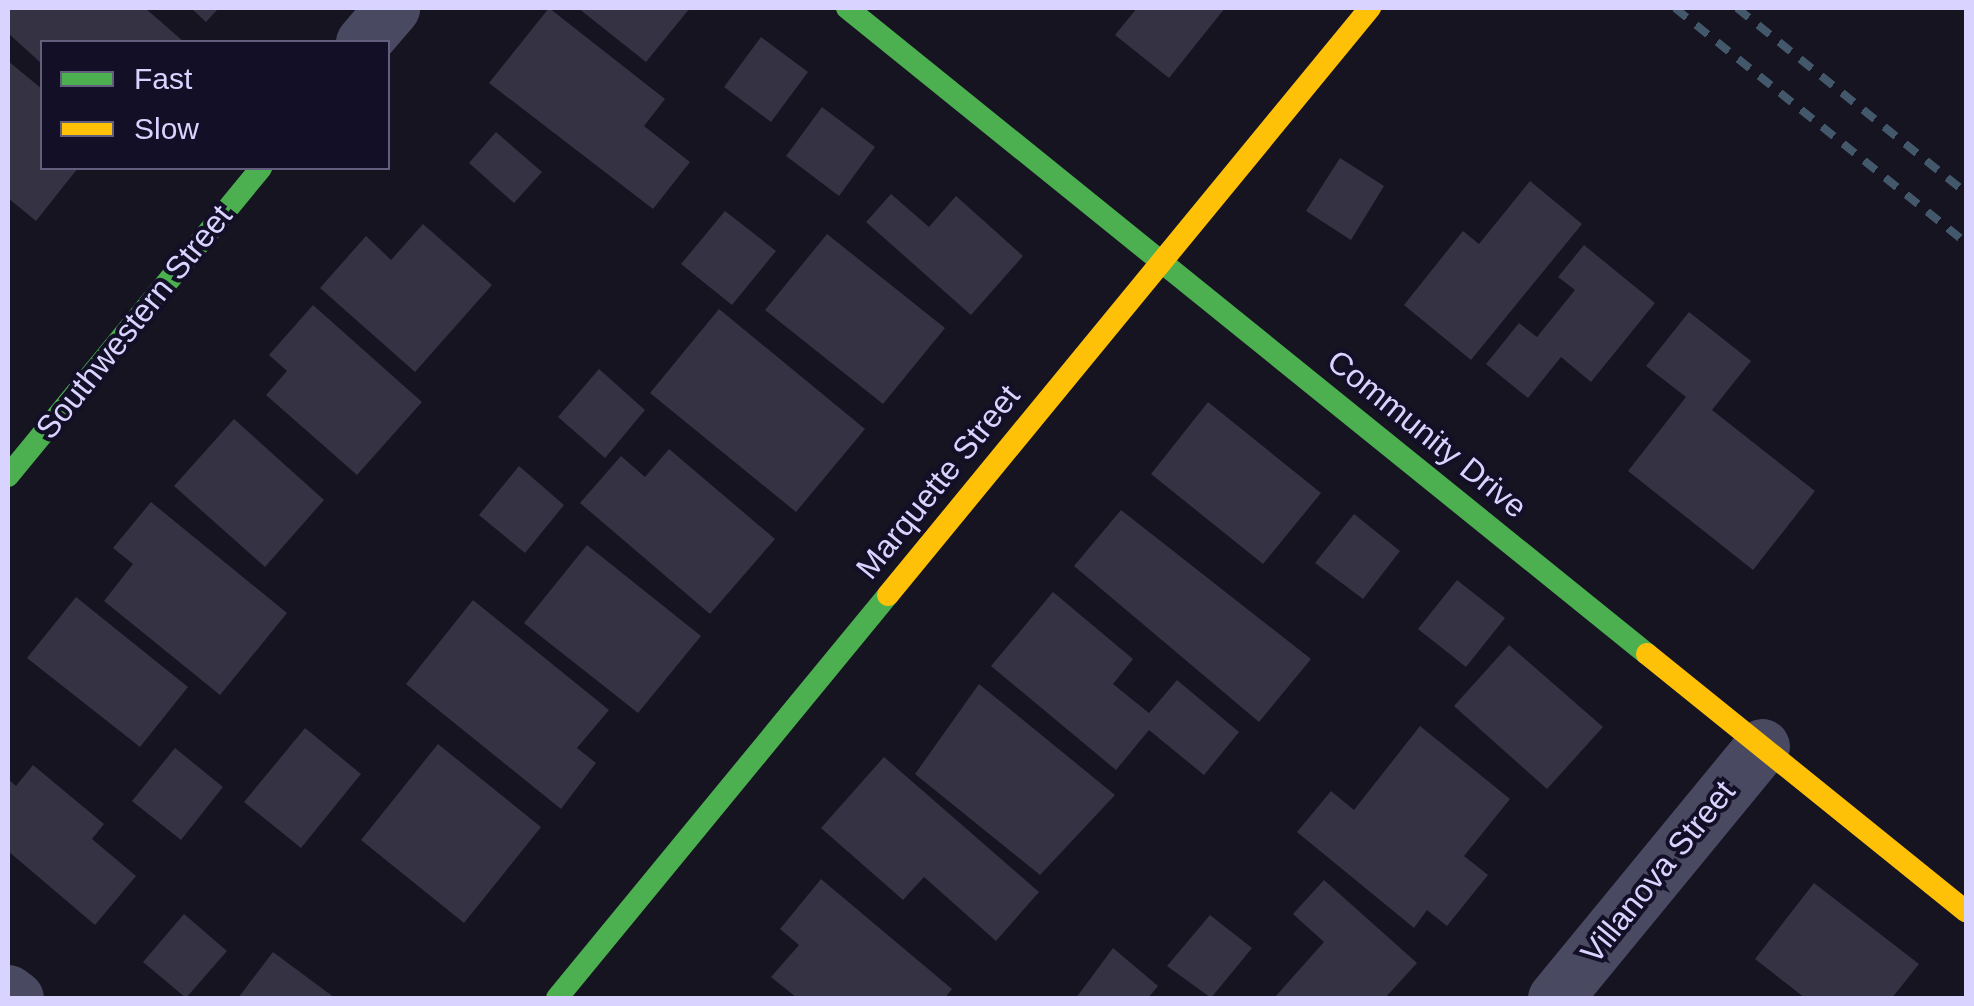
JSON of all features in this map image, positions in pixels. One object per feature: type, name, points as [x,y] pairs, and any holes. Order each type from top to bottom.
[{"type":"street","points":[[365,40],[392,8]]},
{"type":"street","name":"Community Drive","points":[[848,8],[1966,911]]},
{"type":"street","name":"Marquette Street","points":[[557,998],[1370,8]]},
{"type":"street","name":"Southwestern Street","points":[[8,476],[259,170]]},
{"type":"street","name":"Villanova Street","points":[[1554,998],[1762,746]]},
{"type":"street","points":[[8,992],[16,998]]},
{"type":"building","points":[[8,8],[145,8],[182,40],[40,40],[40,62],[8,33]]},
{"type":"building","points":[[191,8],[219,8],[206,22]]},
{"type":"building","points":[[549,8],[665,99],[644,126],[690,162],[653,209],[489,83]]},
{"type":"building","points":[[578,8],[690,8],[646,62]]},
{"type":"building","points":[[1137,8],[1225,8],[1169,78],[1115,35]]},
{"type":"building","points":[[761,37],[808,72],[771,122],[724,87]]},
{"type":"building","points":[[8,61],[40,87],[40,170],[76,170],[36,221],[8,198]]},
{"type":"building","points":[[822,107],[875,147],[839,196],[786,156]]},
{"type":"building","points":[[496,132],[542,172],[514,203],[469,163]]},
{"type":"building","points":[[1340,158],[1384,186],[1351,240],[1306,211]]},
{"type":"building","points":[[1530,181],[1582,224],[1471,360],[1404,305],[1463,231],[1479,244]]},
{"type":"building","points":[[891,194],[929,227],[956,196],[1023,256],[971,315],[866,222]]},
{"type":"building","points":[[725,211],[776,251],[732,305],[681,264]]},
{"type":"building","points":[[423,224],[492,285],[415,372],[320,288],[366,236],[391,260]]},
{"type":"building","points":[[827,234],[945,328],[883,404],[765,310]]},
{"type":"building","points":[[1584,245],[1655,303],[1591,382],[1561,357],[1528,398],[1486,364],[1519,323],[1537,337],[1575,290],[1558,277]]},
{"type":"building","points":[[313,305],[422,402],[357,475],[266,395],[287,371],[269,355]]},
{"type":"building","points":[[719,309],[865,429],[796,512],[650,393]]},
{"type":"building","points":[[1689,312],[1751,361],[1712,410],[1815,491],[1753,570],[1628,471],[1686,397],[1646,366]]},
{"type":"building","points":[[599,369],[645,410],[605,458],[558,417]]},
{"type":"building","points":[[1208,402],[1321,493],[1263,564],[1151,474]]},
{"type":"building","points":[[234,419],[324,500],[265,567],[174,486]]},
{"type":"building","points":[[669,449],[775,539],[710,614],[580,503],[621,456],[645,477]]},
{"type":"building","points":[[519,466],[564,505],[525,553],[479,515]]},
{"type":"building","points":[[151,502],[287,613],[220,695],[104,601],[133,564],[113,548]]},
{"type":"building","points":[[1121,510],[1311,659],[1259,722],[1074,566]]},
{"type":"building","points":[[1354,514],[1400,551],[1363,599],[1315,563]]},
{"type":"building","points":[[587,545],[701,636],[638,713],[524,623]]},
{"type":"building","points":[[1457,580],[1505,618],[1466,667],[1418,629]]},
{"type":"building","points":[[1053,592],[1133,659],[1113,684],[1149,713],[1177,680],[1239,732],[1204,775],[1149,730],[1116,770],[991,666]]},
{"type":"building","points":[[76,597],[188,687],[140,747],[27,658]]},
{"type":"building","points":[[473,600],[609,710],[577,748],[596,763],[561,809],[406,684]]},
{"type":"building","points":[[1509,645],[1603,727],[1547,789],[1454,706]]},
{"type":"building","points":[[979,684],[1115,795],[1040,875],[915,774]]},
{"type":"building","points":[[1420,726],[1510,799],[1464,856],[1488,875],[1447,926],[1427,910],[1414,928],[1297,832],[1331,791],[1354,810]]},
{"type":"building","points":[[305,728],[361,774],[301,848],[244,802]]},
{"type":"building","points":[[438,744],[541,827],[464,923],[361,840]]},
{"type":"building","points":[[175,748],[223,787],[181,840],[132,801]]},
{"type":"building","points":[[884,757],[1039,892],[996,941],[924,877],[903,900],[821,828]]},
{"type":"building","points":[[33,765],[104,824],[92,839],[136,876],[95,925],[8,851],[8,779],[16,786]]},
{"type":"building","points":[[821,879],[952,989],[945,998],[797,998],[771,977],[799,945],[780,929]]},
{"type":"building","points":[[1324,880],[1417,963],[1385,998],[1274,998],[1324,942],[1293,914]]},
{"type":"building","points":[[1814,883],[1919,964],[1892,998],[1805,998],[1755,959]]},
{"type":"building","points":[[184,914],[227,951],[186,998],[143,962]]},
{"type":"building","points":[[1210,915],[1252,948],[1211,998],[1167,966]]},
{"type":"building","points":[[1113,948],[1158,986],[1148,998],[1076,998]]},
{"type":"building","points":[[273,952],[335,998],[238,998]]},
{"type":"railway","points":[[1675,8],[1966,243]]},
{"type":"railway","points":[[1737,8],[1966,193]]},
{"type":"traffic: fast","points":[[847,8],[1647,654]]},
{"type":"traffic: fast","points":[[8,476],[259,170]]},
{"type":"traffic: fast","points":[[557,998],[888,595]]},
{"type":"traffic: slow","points":[[888,595],[1370,8]]},
{"type":"traffic: slow","points":[[1647,654],[1966,911]]}]
